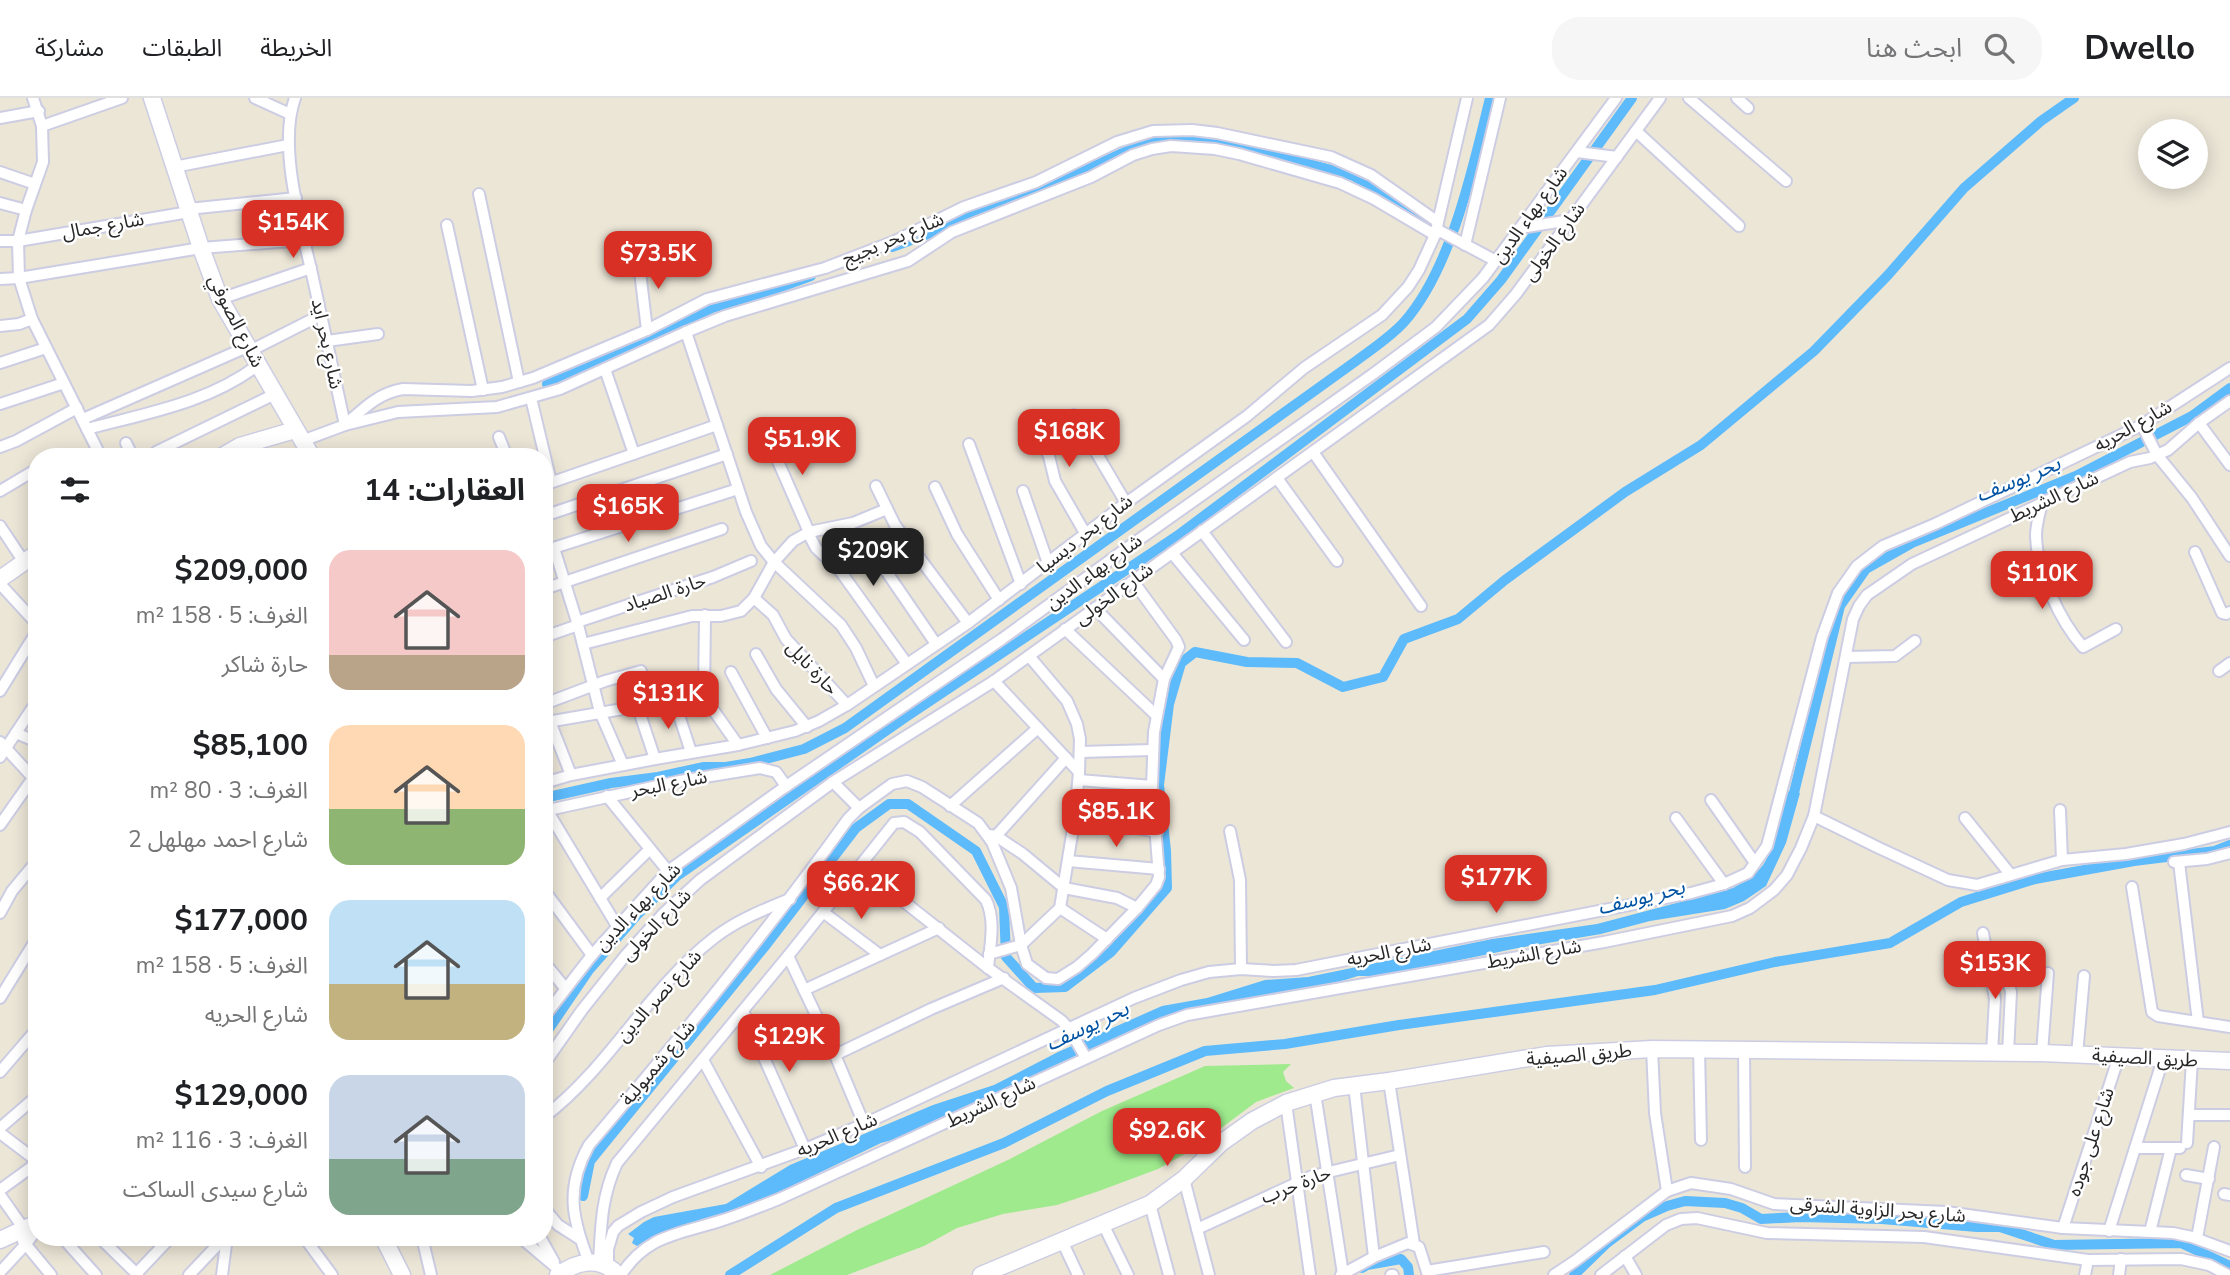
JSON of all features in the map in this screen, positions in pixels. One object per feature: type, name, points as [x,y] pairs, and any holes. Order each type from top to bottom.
[{"type":"street","points":[[33,98],[42,126],[43,162],[18,241],[19,278],[32,319],[96,448]]},
{"type":"street","points":[[42,126],[122,98]]},
{"type":"street","name":"شارع الصوفي","points":[[152,98],[188,211],[220,299],[307,448]]},
{"type":"street","points":[[255,98],[290,114]]},
{"type":"street","name":"شارع بحر ايد","points":[[295,98],[290,114],[289,145],[296,198],[345,425]]},
{"type":"street","name":"شارع بحر ديسيا","points":[[553,780],[691,752],[738,746],[807,727],[847,705],[968,623],[1126,503],[1247,416],[1304,368],[1382,315],[1414,279],[1428,253],[1436,229],[1467,98]]},
{"type":"street","points":[[1465,245],[1500,98]]},
{"type":"street","name":"شارع بهاء الدين","points":[[553,1005],[617,926],[668,871],[786,786],[1002,639],[1447,318],[1527,227],[1582,152],[1616,98]]},
{"type":"street","name":"شارع الخولى","points":[[553,1051],[625,956],[663,914],[700,880],[833,782],[994,681],[1489,325],[1508,305],[1565,221],[1660,98]]},
{"type":"street","points":[[1689,98],[1786,181]]},
{"type":"street","points":[[1737,98],[1748,107]]},
{"type":"street","points":[[0,118],[39,111]]},
{"type":"street","points":[[1187,147],[1192,130]]},
{"type":"street","name":"شارع بحر بجيج","points":[[345,425],[374,400],[393,391],[483,390],[533,378],[647,330],[707,299],[825,268],[895,241],[964,207],[1056,173],[1117,142],[1153,131],[1192,130],[1331,157],[1352,165],[1390,188],[1436,229]]},
{"type":"street","points":[[1636,131],[1738,226]]},
{"type":"street","points":[[174,167],[289,145]]},
{"type":"street","name":"شارع بحر بجيج","points":[[299,435],[409,411],[497,407],[534,397],[583,380],[686,332],[769,302],[908,261],[952,232],[1091,177],[1133,155],[1152,149],[1171,146],[1215,149],[1239,154],[1340,183],[1436,229]]},
{"type":"street","points":[[1582,152],[1613,156]]},
{"type":"street","points":[[0,172],[35,184]]},
{"type":"street","points":[[479,194],[519,382]]},
{"type":"street","name":"شارع جمال","points":[[0,242],[188,211],[296,198]]},
{"type":"street","points":[[0,203],[26,210]]},
{"type":"street","points":[[1527,227],[1565,221]]},
{"type":"street","points":[[447,226],[483,390]]},
{"type":"street","points":[[1436,229],[1496,261]]},
{"type":"street","points":[[0,279],[201,248],[305,240]]},
{"type":"street","points":[[638,255],[647,330]]},
{"type":"street","points":[[220,299],[311,268]]},
{"type":"street","points":[[0,447],[252,355],[321,315]]},
{"type":"street","points":[[0,326],[19,324],[32,319]]},
{"type":"street","points":[[686,332],[746,512],[761,546],[774,562],[841,625],[856,648],[874,686]]},
{"type":"street","points":[[327,341],[378,334]]},
{"type":"street","points":[[0,363],[46,348]]},
{"type":"street","points":[[82,419],[201,398],[229,386],[252,355]]},
{"type":"street","name":"شارع الحريه","points":[[607,1268],[609,1240],[625,1221],[673,1197],[761,1167],[863,1124],[1134,998],[1181,979],[1209,972],[1241,969],[1296,970],[1674,897],[1724,884],[1748,873],[1767,846],[1829,615],[1838,593],[1857,566],[1883,546],[2144,430],[2230,368]]},
{"type":"street","points":[[605,369],[634,454]]},
{"type":"street","points":[[533,378],[542,448]]},
{"type":"street","points":[[0,404],[64,383]]},
{"type":"street","points":[[450,390],[453,410]]},
{"type":"street","points":[[164,448],[275,394]]},
{"type":"street","name":"شارع الشريط","points":[[607,1268],[662,1238],[724,1220],[779,1199],[1085,1056],[1187,1015],[1604,942],[1732,916],[1759,903],[1781,883],[1801,848],[1814,816],[1853,619],[1859,606],[1873,591],[1912,564],[2130,462],[2177,443],[2230,401]]},
{"type":"street","points":[[1074,415],[1126,503]]},
{"type":"street","points":[[1030,418],[1049,456],[1055,481],[1086,533]]},
{"type":"street","points":[[2199,423],[2230,465]]},
{"type":"street","points":[[553,481],[717,425]]},
{"type":"street","points":[[2144,430],[2156,452],[2192,498],[2230,556]]},
{"type":"street","points":[[766,434],[808,533],[822,554],[841,572],[908,664]]},
{"type":"street","points":[[237,448],[299,435]]},
{"type":"street","points":[[499,437],[503,448]]},
{"type":"street","points":[[126,443],[128,448]]},
{"type":"street","points":[[969,444],[1021,584]]},
{"type":"street","points":[[1313,452],[1421,606]]},
{"type":"street","points":[[553,513],[727,454]]},
{"type":"street","points":[[0,491],[28,474]]},
{"type":"street","points":[[1277,478],[1338,561]]},
{"type":"street","points":[[876,486],[895,525],[968,623]]},
{"type":"street","points":[[935,487],[957,534],[999,600]]},
{"type":"street","points":[[553,548],[738,489]]},
{"type":"street","points":[[1023,491],[1048,563]]},
{"type":"street","points":[[2042,503],[2037,521],[2038,550],[2059,612],[2083,647],[2116,629]]},
{"type":"street","points":[[583,644],[652,625],[741,611],[754,598],[774,562],[786,547],[808,533],[853,523],[887,509]]},
{"type":"street","points":[[0,526],[28,556]]},
{"type":"street","points":[[553,585],[722,529]]},
{"type":"street","points":[[1202,531],[1286,642]]},
{"type":"street","points":[[873,552],[936,644]]},
{"type":"street","points":[[2195,552],[2222,613],[2230,612]]},
{"type":"street","points":[[1171,553],[1244,640]]},
{"type":"street","points":[[553,558],[564,581],[600,712],[622,765]]},
{"type":"street","points":[[0,579],[28,559]]},
{"type":"street","name":"حارة الصياد","points":[[553,633],[751,561]]},
{"type":"street","name":"شارع شمبولية","points":[[607,1268],[580,1239],[573,1213],[573,1185],[579,1164],[589,1145],[667,1054],[792,898],[848,819],[892,784],[907,781],[922,787],[978,823],[992,836],[1010,888],[1027,964],[1042,976],[1054,980],[1077,967],[1157,885],[1152,750],[1164,679],[1179,643],[1132,581]]},
{"type":"street","points":[[0,584],[28,614]]},
{"type":"street","name":"حارة نايل","points":[[754,598],[773,614],[786,639],[847,705]]},
{"type":"street","points":[[1095,608],[1164,679]]},
{"type":"street","points":[[705,615],[704,695],[738,746]]},
{"type":"street","points":[[1065,629],[1156,715]]},
{"type":"street","points":[[1846,657],[1895,656],[1915,641]]},
{"type":"street","points":[[0,691],[28,646]]},
{"type":"street","points":[[756,654],[776,689],[807,727]]},
{"type":"street","points":[[989,954],[1021,945],[1060,908],[1075,816],[1080,739],[1073,710],[1029,656]]},
{"type":"street","points":[[2218,671],[2230,663]]},
{"type":"street","points":[[553,701],[641,671]]},
{"type":"street","points":[[731,672],[767,738]]},
{"type":"street","points":[[994,681],[1066,758],[1079,776],[1152,786]]},
{"type":"street","points":[[553,722],[704,695]]},
{"type":"street","points":[[674,699],[691,752]]},
{"type":"street","points":[[637,705],[655,759]]},
{"type":"street","points":[[28,715],[2,749],[28,773]]},
{"type":"street","points":[[553,727],[571,775]]},
{"type":"street","points":[[950,806],[1038,728]]},
{"type":"street","points":[[16,733],[28,738]]},
{"type":"street","points":[[1080,752],[1152,750]]},
{"type":"street","points":[[1066,758],[992,836],[1023,855],[1064,888],[1117,898],[1137,908]]},
{"type":"street","name":"شارع البحر","points":[[553,808],[760,768],[776,772],[786,786]]},
{"type":"street","points":[[833,782],[859,808]]},
{"type":"street","points":[[0,825],[28,789]]},
{"type":"street","points":[[607,796],[668,871]]},
{"type":"street","points":[[1711,800],[1755,863]]},
{"type":"street","points":[[2060,810],[2062,860]]},
{"type":"street","points":[[1075,816],[1157,832]]},
{"type":"street","points":[[1814,816],[1948,880],[1978,885],[2062,860],[2126,854],[2184,844],[2230,832]]},
{"type":"street","points":[[1676,818],[1724,884]]},
{"type":"street","points":[[1965,818],[2010,874]]},
{"type":"street","points":[[559,1272],[569,1267],[607,1268],[603,1201],[617,1163],[894,823],[904,822],[920,832],[986,900],[991,911],[988,968]]},
{"type":"street","points":[[553,823],[617,926]]},
{"type":"street","points":[[1230,831],[1240,880],[1241,969]]},
{"type":"street","points":[[600,898],[650,849]]},
{"type":"street","points":[[2198,1022],[2177,862],[2230,853]]},
{"type":"street","points":[[1068,861],[1158,869]]},
{"type":"street","points":[[860,867],[988,968],[1053,1013],[1069,1028],[1085,1056]]},
{"type":"street","points":[[0,913],[12,891],[28,872]]},
{"type":"street","points":[[2132,887],[2152,1012],[2158,1016],[2230,1027]]},
{"type":"street","points":[[0,889],[12,891]]},
{"type":"street","name":"شارع نصر الدين","points":[[553,1109],[576,1090],[649,1002],[703,947],[743,920],[792,898]]},
{"type":"street","points":[[553,902],[592,956]]},
{"type":"street","points":[[1060,908],[1107,939]]},
{"type":"street","points":[[823,912],[880,955]]},
{"type":"street","points":[[804,990],[939,928]]},
{"type":"street","points":[[1983,933],[1995,995],[2000,1053]]},
{"type":"street","points":[[2000,948],[2011,992],[2000,1053]]},
{"type":"street","points":[[0,998],[28,953]]},
{"type":"street","points":[[788,956],[835,1055],[863,1124]]},
{"type":"street","points":[[553,973],[565,988]]},
{"type":"street","points":[[2042,1053],[2048,973]]},
{"type":"street","points":[[2077,1055],[2084,976]]},
{"type":"street","points":[[835,1055],[1004,978]]},
{"type":"street","points":[[743,1011],[805,1149]]},
{"type":"street","points":[[0,1072],[28,1039]]},
{"type":"street","points":[[1652,1049],[1655,1113],[1667,1191]]},
{"type":"street","name":"طريق الصيفية","points":[[981,1275],[1004,1271],[1062,1241],[1150,1203],[1184,1179],[1236,1131],[1286,1103],[1315,1093],[1354,1085],[1547,1055],[1652,1049],[2042,1053],[2230,1061]]},
{"type":"street","points":[[1699,1049],[1701,1140]]},
{"type":"street","points":[[1744,1049],[1745,1167]]},
{"type":"street","name":"شارع على جوده","points":[[2063,1228],[2119,1056]]},
{"type":"street","points":[[2109,1231],[2163,1059]]},
{"type":"street","points":[[703,1060],[761,1167]]},
{"type":"street","points":[[2150,1232],[2189,1115],[2192,1060]]},
{"type":"street","points":[[1389,1081],[1414,1244]]},
{"type":"street","points":[[1354,1085],[1374,1256]]},
{"type":"street","points":[[1315,1093],[1342,1275],[1374,1256],[1405,1243],[1414,1244],[1421,1250],[1428,1273],[1544,1252]]},
{"type":"street","points":[[1286,1103],[1310,1275]]},
{"type":"street","points":[[28,1106],[0,1130],[28,1154]]},
{"type":"street","points":[[2189,1115],[2230,1115]]},
{"type":"street","points":[[2135,1148],[2179,1146]]},
{"type":"street","points":[[2197,1238],[2214,1147]]},
{"type":"street","name":"حارة حرب","points":[[1197,1229],[1297,1181],[1327,1171],[1400,1155]]},
{"type":"street","points":[[28,1169],[0,1192],[28,1232]]},
{"type":"street","points":[[2186,1175],[2208,1179]]},
{"type":"street","points":[[1184,1179],[1209,1275]]},
{"type":"street","name":"شارع بحر الزاوية الشرقى","points":[[1554,1275],[1667,1191],[1700,1183],[1737,1191],[1774,1204],[1946,1212],[2063,1228],[2173,1233],[2197,1238],[2230,1251]]},
{"type":"street","points":[[1150,1203],[1169,1275]]},
{"type":"street","points":[[553,1218],[580,1239]]},
{"type":"street","name":"شارع بحر الزاوية الشرقى","points":[[1601,1275],[1665,1225],[1681,1219],[1697,1218],[1767,1233],[1924,1237],[2088,1261],[2181,1259],[2228,1275]]},
{"type":"street","points":[[553,1227],[558,1224]]},
{"type":"street","points":[[1103,1224],[1129,1275]]},
{"type":"street","points":[[0,1240],[28,1232]]},
{"type":"street","points":[[0,1272],[28,1232]]},
{"type":"street","points":[[1062,1241],[1078,1275]]},
{"type":"street","points":[[35,1246],[51,1275]]},
{"type":"street","points":[[70,1246],[96,1275]]},
{"type":"street","points":[[108,1247],[137,1274],[163,1246]]},
{"type":"street","points":[[189,1275],[217,1246]]},
{"type":"street","points":[[222,1275],[225,1246]]},
{"type":"street","points":[[311,1246],[332,1275]]},
{"type":"street","points":[[388,1246],[402,1275]]},
{"type":"street","points":[[424,1246],[431,1275]]},
{"type":"street","points":[[530,1246],[559,1272]]},
{"type":"street","points":[[545,1246],[559,1272]]},
{"type":"street","points":[[1625,1256],[1636,1275]]},
{"type":"street","points":[[2119,1275],[2121,1259]]},
{"type":"street","points":[[2085,1275],[2088,1261]]},
{"type":"street","points":[[2195,1275],[2199,1263]]},
{"type":"street","points":[[116,1275],[124,1264]]},
{"type":"green space","points":[[1291,1064],[1283,1072],[1286,1081],[1294,1088],[1256,1102],[1192,1150],[1158,1169],[1057,1205],[1003,1214],[957,1228],[924,1246],[847,1275],[770,1275],[857,1230],[1010,1159],[1102,1111],[1205,1066]]},
{"type":"water","points":[[1786,791],[1800,793],[1786,843],[1766,886],[1744,901],[1725,909],[1650,921],[1601,934],[1383,976],[1358,976],[1306,992],[1199,1007],[1048,1069],[991,1101],[922,1132],[881,1143],[755,1204],[715,1220],[660,1233],[637,1246],[632,1243],[634,1238],[628,1234],[654,1217],[726,1204],[790,1165],[933,1105],[994,1085],[1058,1052],[1162,1006],[1207,998],[1265,980],[1308,977],[1492,939],[1597,924],[1733,888],[1757,872],[1767,858]]},
{"type":"waterway","points":[[553,796],[704,767],[750,763],[804,749],[845,728],[1375,347],[1405,321],[1436,273],[1459,215],[1490,98]]},
{"type":"waterway","points":[[553,1023],[589,970],[637,915],[677,876],[906,717],[1177,536],[1467,319],[1501,280],[1632,98]]},
{"type":"waterway","points":[[583,1196],[590,1161],[766,945],[856,828],[889,804],[908,804],[976,851],[1004,907],[1006,957],[1034,988],[1065,987],[1111,952],[1167,888],[1159,785],[1169,704],[1181,663],[1195,652],[1247,662],[1297,663],[1343,687],[1383,677],[1404,639],[1458,619],[1505,580],[1625,492],[1701,445],[1814,351],[1888,275],[1964,188],[2041,121],[2074,98]]},
{"type":"waterway","points":[[892,247],[1070,177],[1140,145],[1177,138],[1230,143],[1354,176],[1421,220]]},
{"type":"waterway","points":[[547,384],[712,308],[811,276]]},
{"type":"waterway","name":"بحر يوسف","points":[[1791,805],[1840,606],[1866,569],[1914,542],[2076,476],[2192,416],[2230,388]]},
{"type":"waterway","points":[[730,1275],[836,1208],[1004,1143],[1107,1091],[1205,1051],[1285,1044],[1399,1025],[1655,990],[1775,962],[1890,943],[1961,902],[2035,879],[2134,861],[2215,851],[2230,845]]},
{"type":"waterway","points":[[1574,1275],[1607,1243],[1642,1217],[1685,1201],[1725,1203],[1742,1208],[1761,1219],[1882,1219],[2000,1227],[2054,1245],[2181,1243],[2230,1266]]},
{"type":"waterway","points":[[1362,1268],[1401,1259],[1408,1267],[1409,1275]]}]
